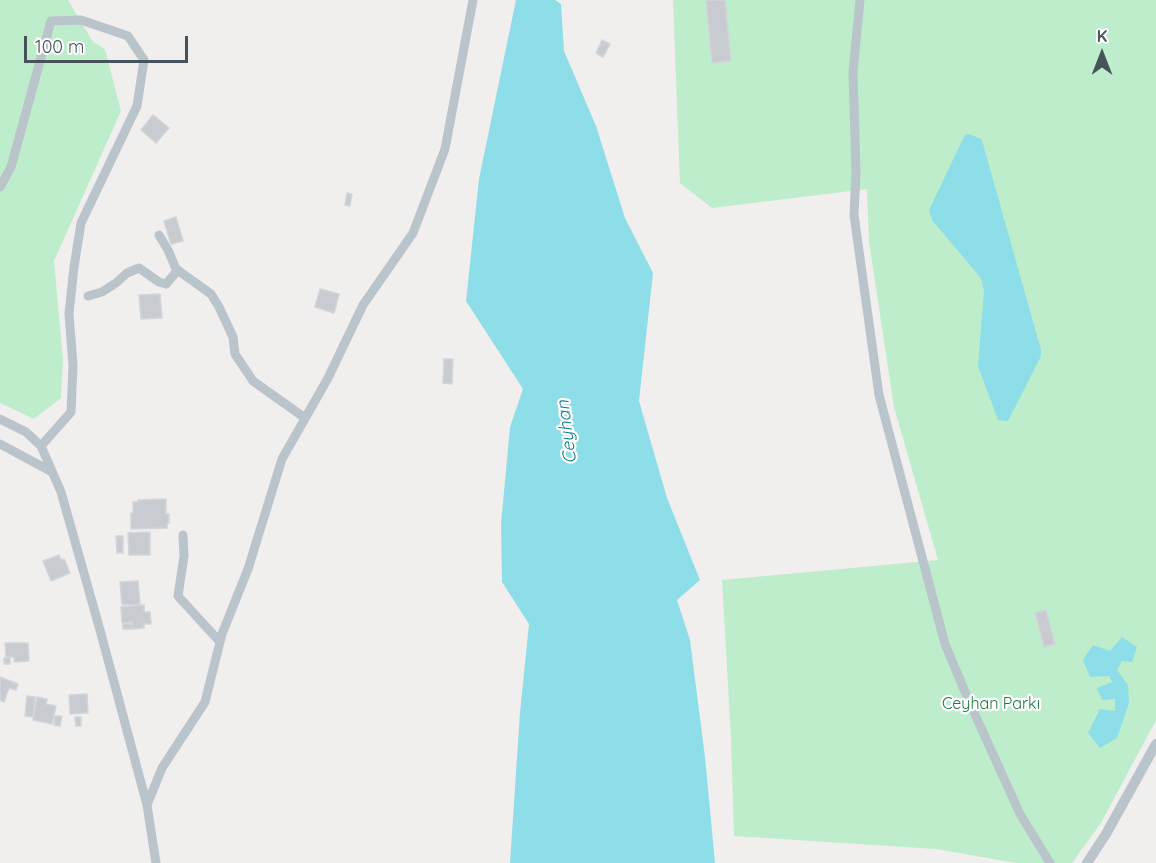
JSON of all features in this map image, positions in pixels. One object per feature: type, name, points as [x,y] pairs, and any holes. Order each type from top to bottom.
[{"type":"street","points":[[147,805],[162,768],[205,702],[220,642],[248,569],[282,459],[328,378],[363,304],[413,233],[445,148],[473,0]]},
{"type":"street","points":[[860,0],[853,72],[856,172],[854,215],[879,394],[945,644],[1020,814],[1050,863]]},
{"type":"street","points":[[0,187],[11,167],[51,21],[81,20],[128,36],[144,60],[137,106],[81,224],[69,314],[73,365],[71,412],[41,446]]},
{"type":"street","points":[[159,235],[177,270],[211,294],[233,338],[235,354],[253,381],[305,418]]},
{"type":"street","points":[[88,296],[102,292],[127,273],[139,268],[159,282],[166,284],[177,270]]},
{"type":"street","points":[[0,419],[26,432],[41,446],[61,492],[147,805],[156,863]]},
{"type":"street","points":[[0,444],[52,472]]},
{"type":"street","points":[[183,535],[184,556],[178,596],[220,642]]},
{"type":"street","points":[[1087,863],[1106,834],[1156,744]]},
{"type":"green space","points":[[0,0],[68,0],[93,42],[105,49],[121,111],[54,261],[63,360],[61,398],[34,419],[0,403]]},
{"type":"green space","name":"Ceyhan Parkı","points":[[673,0],[1156,0],[1156,720],[1101,823],[1072,863],[1016,863],[936,849],[734,836],[722,580],[938,560],[894,407],[869,242],[867,189],[712,208],[680,183]]},
{"type":"water","name":"Ceyhan","points":[[516,0],[555,0],[561,4],[564,51],[596,126],[625,218],[653,273],[639,401],[667,498],[700,580],[677,600],[690,640],[705,757],[715,863],[510,863],[520,713],[529,624],[502,582],[501,524],[510,427],[523,389],[466,301],[479,179]]},
{"type":"water","points":[[969,134],[981,139],[983,144],[1041,350],[1041,356],[1008,421],[998,420],[978,366],[984,291],[981,278],[932,220],[929,210],[965,135]]},
{"type":"water","points":[[1122,637],[1137,647],[1132,662],[1122,661],[1117,670],[1128,685],[1129,703],[1117,738],[1100,748],[1088,733],[1100,709],[1115,711],[1115,699],[1102,700],[1097,688],[1112,682],[1109,676],[1090,677],[1083,660],[1093,645],[1110,651]]},
{"type":"building","points":[[706,0],[725,0],[731,61],[712,63]]},
{"type":"building","points":[[602,40],[610,44],[603,57],[596,53]]},
{"type":"building","points":[[153,115],[169,128],[156,143],[141,130]]},
{"type":"building","points":[[347,193],[352,194],[350,206],[345,205]]},
{"type":"building","points":[[176,217],[183,241],[171,244],[164,221]]},
{"type":"building","points":[[320,289],[339,294],[334,313],[315,307]]},
{"type":"building","points":[[160,294],[162,318],[141,319],[139,295]]},
{"type":"building","points":[[444,359],[453,359],[452,384],[443,383]]},
{"type":"building","points":[[166,499],[166,514],[169,514],[167,528],[131,529],[133,502]]},
{"type":"building","points":[[150,532],[150,555],[129,555],[128,533]]},
{"type":"building","points":[[116,536],[123,536],[123,553],[117,553]]},
{"type":"building","points":[[59,555],[61,560],[64,559],[70,573],[51,581],[43,561]]},
{"type":"building","points":[[138,581],[140,604],[122,605],[120,582]]},
{"type":"building","points":[[144,605],[144,612],[150,612],[151,624],[144,624],[144,628],[133,629],[132,622],[122,623],[121,607]]},
{"type":"building","points":[[1046,610],[1055,644],[1044,647],[1035,613]]},
{"type":"building","points":[[123,624],[132,624],[132,629],[123,629]]},
{"type":"building","points":[[5,643],[28,643],[29,661],[14,662],[14,657],[6,657]]},
{"type":"building","points":[[4,658],[10,658],[10,664],[4,664]]},
{"type":"building","points":[[0,677],[18,684],[16,690],[9,688],[4,702],[0,700]]},
{"type":"building","points":[[87,694],[88,713],[70,714],[69,695]]},
{"type":"building","points":[[27,696],[35,697],[33,717],[25,716]]},
{"type":"building","points":[[37,697],[47,699],[46,704],[56,706],[52,724],[33,720]]},
{"type":"building","points":[[55,716],[62,716],[60,726],[54,725]]},
{"type":"building","points":[[75,717],[81,717],[81,726],[76,726]]}]
